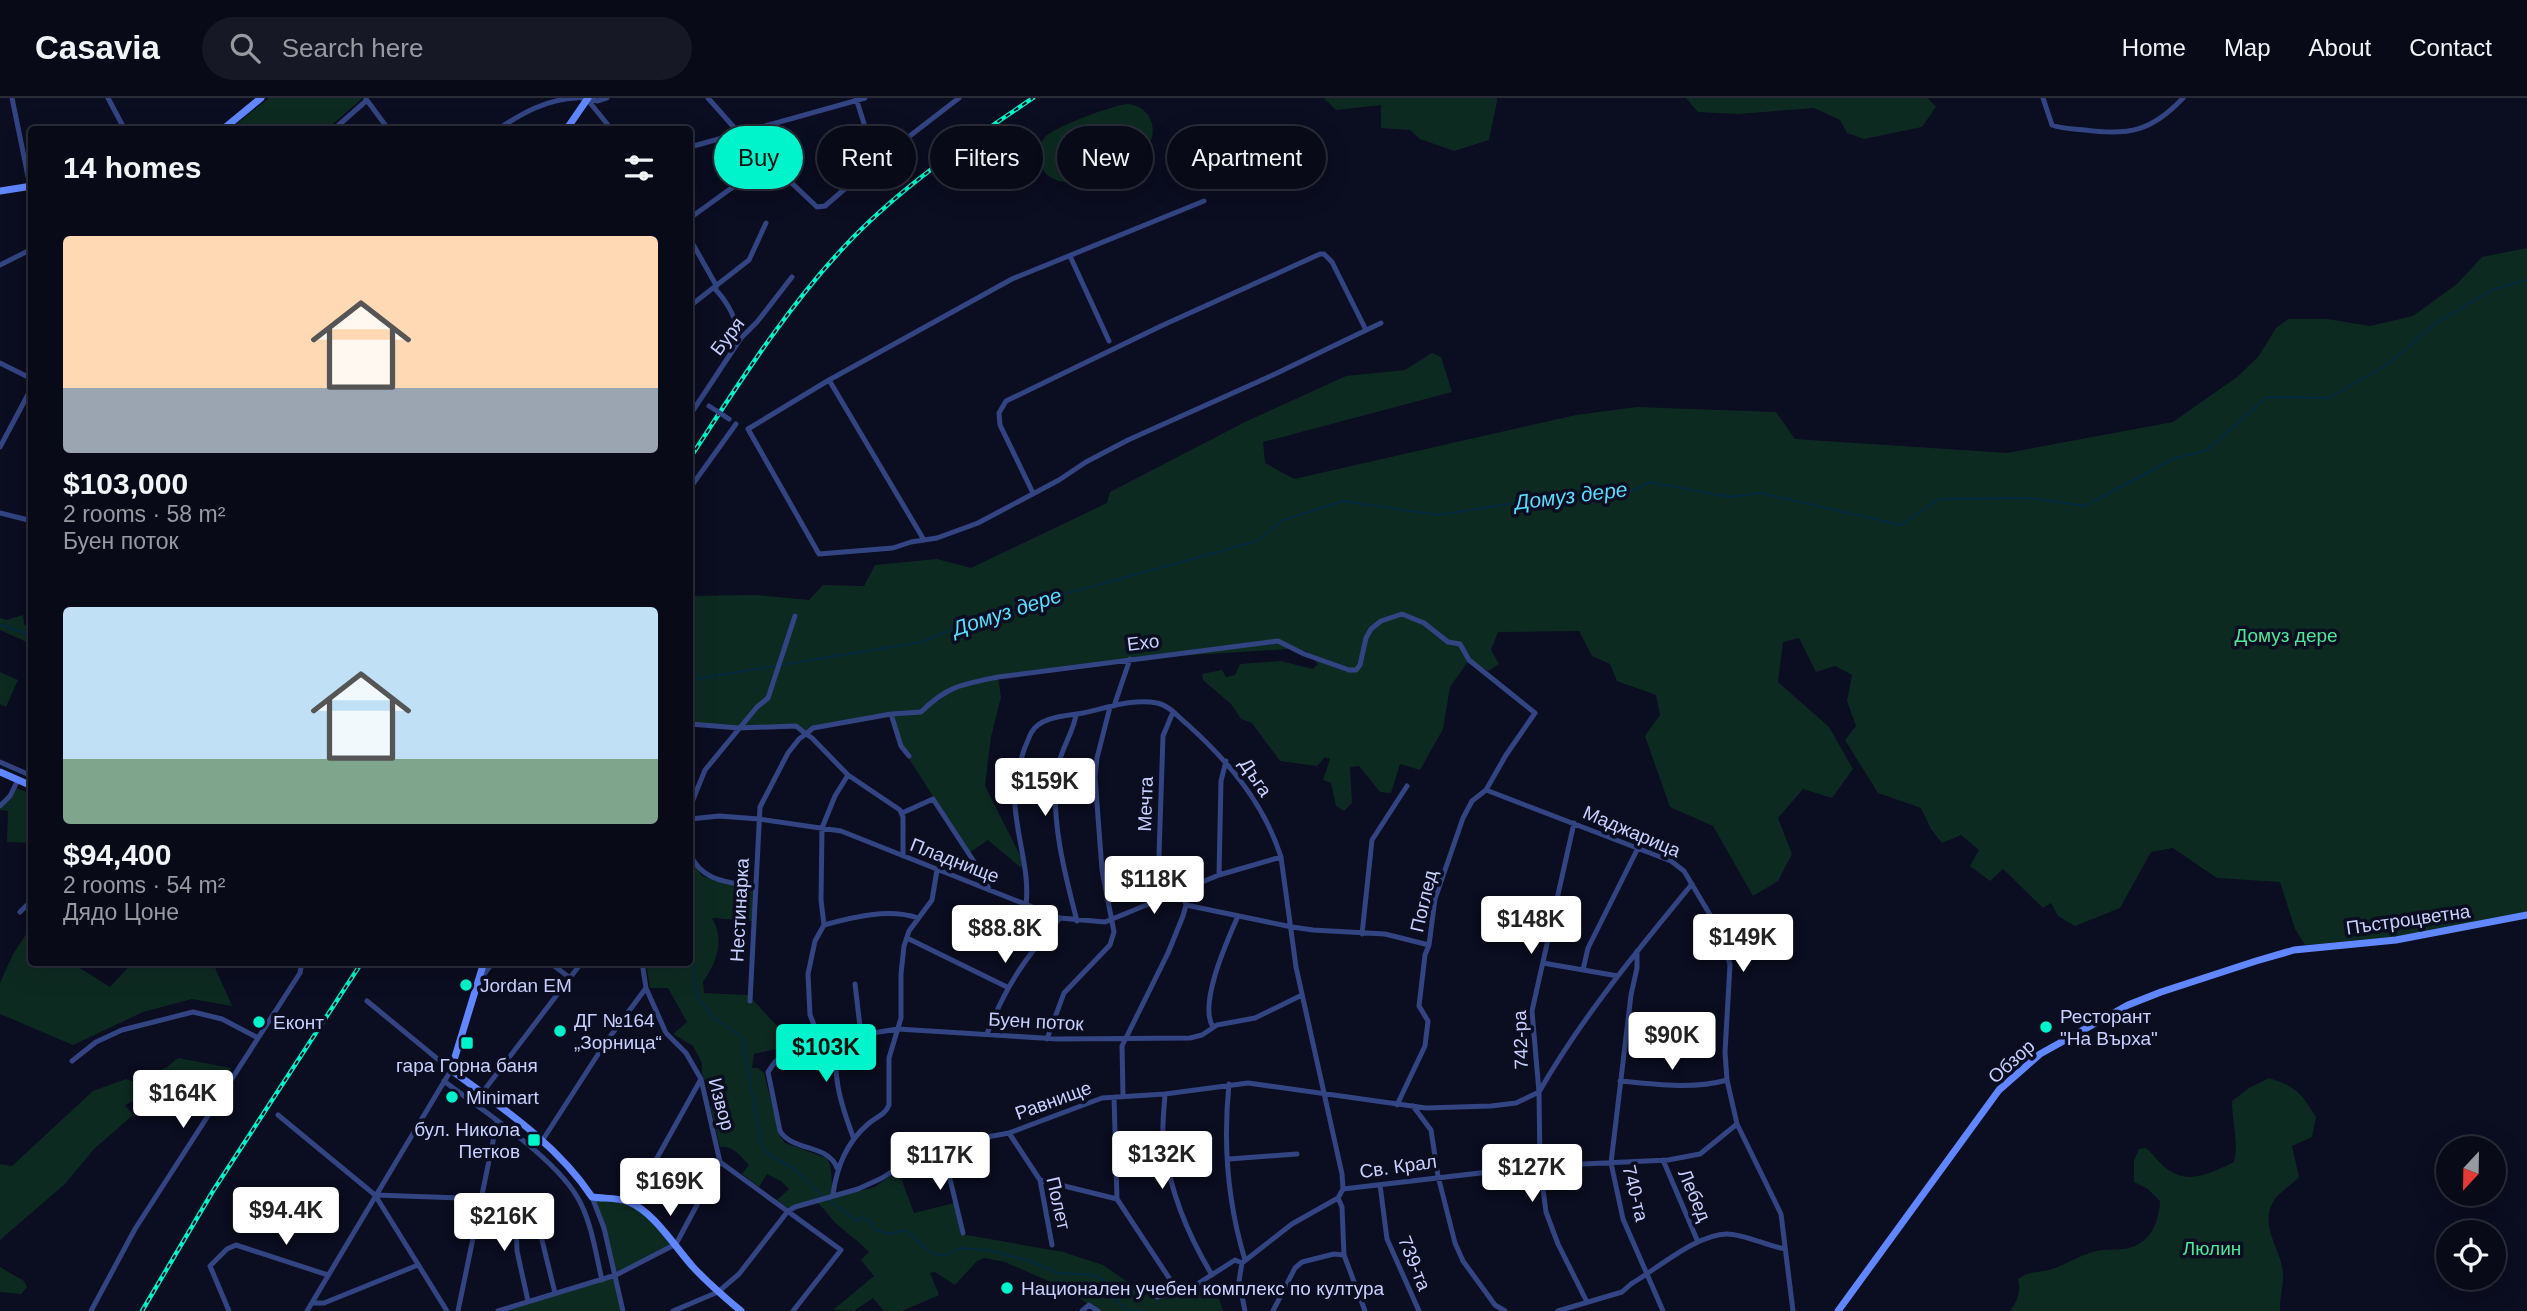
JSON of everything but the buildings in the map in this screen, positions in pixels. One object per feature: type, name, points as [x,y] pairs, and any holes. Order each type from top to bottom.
[{"type":"street","points":[[12,98],[28,172]]},
{"type":"street","points":[[108,98],[123,126]]},
{"type":"street","points":[[227,126],[261,98]]},
{"type":"street","points":[[568,126],[584,98]]},
{"type":"street","points":[[584,98],[608,126]]},
{"type":"street","points":[[504,126],[541,104],[559,99],[584,98],[598,101],[607,98]]},
{"type":"street","points":[[708,98],[733,126]]},
{"type":"street","points":[[763,126],[865,98]]},
{"type":"street","points":[[916,132],[960,98]]},
{"type":"street","points":[[2043,98],[2052,125],[2059,128],[2132,132],[2161,120],[2183,98]]},
{"type":"street","points":[[856,99],[865,126]]},
{"type":"street","points":[[337,126],[366,100],[386,126]]},
{"type":"street","points":[[693,146],[714,140]]},
{"type":"street","points":[[0,191],[28,186]]},
{"type":"street","points":[[693,216],[730,189]]},
{"type":"street","points":[[798,189],[817,207],[825,206],[845,189]]},
{"type":"street","points":[[748,429],[829,380],[1012,279],[1204,201]]},
{"type":"street","points":[[693,304],[749,260],[766,223]]},
{"type":"street","points":[[693,244],[716,285],[716,290],[727,301],[741,338]]},
{"type":"street","points":[[0,265],[28,251]]},
{"type":"street","points":[[1033,493],[1000,425],[999,413],[1006,401],[1161,326],[1320,254],[1324,254],[1332,262],[1366,330]]},
{"type":"street","points":[[1070,256],[1109,341]]},
{"type":"street","name":"Буря","points":[[693,411],[741,338],[792,277]]},
{"type":"street","points":[[699,403],[748,429],[819,554],[885,550],[937,538],[978,523],[1128,440],[1381,323]]},
{"type":"street","points":[[0,363],[28,377]]},
{"type":"street","points":[[829,380],[924,540]]},
{"type":"street","points":[[0,447],[28,395]]},
{"type":"street","points":[[693,484],[736,424]]},
{"type":"street","points":[[0,513],[28,520]]},
{"type":"street","name":"Ехо","points":[[806,734],[813,728],[891,714],[921,712],[937,696],[959,685],[1130,659],[1278,642],[1304,654],[1356,670],[1371,629],[1381,621],[1402,614],[1424,622],[1448,642],[1460,644],[1469,660],[1535,713],[1532,719]]},
{"type":"street","points":[[693,800],[705,770],[738,728],[768,698],[794,616]]},
{"type":"street","points":[[1047,1039],[1063,993],[1110,945],[1114,932],[1102,870],[1095,765],[1130,659]]},
{"type":"street","name":"Дъга","points":[[1027,905],[1015,788],[1022,758],[1037,726],[1050,719],[1155,702],[1173,712],[1227,761],[1255,802],[1281,857],[1302,995],[1326,1093],[1343,1189]]},
{"type":"street","name":"Мечта","points":[[1163,898],[1159,855],[1163,736],[1173,712]]},
{"type":"street","points":[[891,714],[901,746],[909,757]]},
{"type":"street","points":[[1076,714],[1059,759],[1056,786],[1062,864],[1077,921]]},
{"type":"street","name":"Поглед","points":[[1397,1105],[1425,1046],[1428,1021],[1419,1006],[1425,955],[1429,945],[1435,899],[1463,818],[1472,801],[1486,790],[1506,754],[1532,719]]},
{"type":"street","points":[[693,724],[738,728],[796,726],[848,775],[902,813],[903,856]]},
{"type":"street","name":"Нестинарка","points":[[750,1001],[762,803],[794,744],[806,734]]},
{"type":"street","points":[[1219,875],[1220,781],[1227,761]]},
{"type":"street","points":[[0,762],[28,774]]},
{"type":"street","points":[[0,772],[28,784]]},
{"type":"street","points":[[828,1040],[812,1021],[807,990],[815,941],[824,925],[821,900],[822,828],[848,775]]},
{"type":"street","points":[[0,806],[10,796],[18,780]]},
{"type":"street","points":[[1362,934],[1372,840],[1407,786]]},
{"type":"street","name":"Маджарица","points":[[1486,790],[1671,861],[1684,871],[1692,884],[1722,935],[1730,965],[1727,1080],[1737,1124],[1781,1214],[1793,1311]]},
{"type":"street","points":[[902,813],[933,799],[975,862],[989,890]]},
{"type":"street","name":"Пладнище","points":[[693,819],[719,816],[759,819],[846,833],[1060,918],[1100,923],[1219,875],[1281,857]]},
{"type":"street","name":"742-ра","points":[[1574,823],[1532,1011],[1539,1092],[1540,1166],[1546,1212],[1558,1244],[1587,1302]]},
{"type":"street","points":[[1583,970],[1588,948],[1638,848]]},
{"type":"street","points":[[693,862],[702,873],[715,879],[756,887]]},
{"type":"street","points":[[832,1195],[837,1168],[854,1139],[869,1123],[886,1112],[889,1105],[889,1058],[902,1009],[901,967],[906,938],[932,900],[937,870]]},
{"type":"street","points":[[1539,1092],[1564,1048],[1637,951],[1692,884]]},
{"type":"street","points":[[1123,1096],[1121,1060],[1125,1039],[1168,953],[1186,905],[1181,889]]},
{"type":"street","points":[[20,912],[28,905]]},
{"type":"street","points":[[1186,905],[1292,927],[1393,935],[1429,945]]},
{"type":"street","points":[[824,925],[883,913],[918,918]]},
{"type":"street","name":"Пъстроцветна","points":[[2294,950],[2396,940],[2527,915]]},
{"type":"street","points":[[1213,1027],[1209,1018],[1210,997],[1238,916]]},
{"type":"street","points":[[987,1034],[1007,987],[1033,949],[1060,918]]},
{"type":"street","points":[[906,938],[1007,987]]},
{"type":"street","name":"Обзор","points":[[1838,1311],[1999,1090],[2026,1065],[2040,1054],[2128,1005],[2294,950]]},
{"type":"street","name":"740-та","points":[[1637,951],[1611,1163],[1623,1219],[1663,1311]]},
{"type":"street","points":[[1543,962],[1618,976]]},
{"type":"street","points":[[91,1311],[135,1229],[300,974],[301,966]]},
{"type":"street","points":[[307,1311],[451,1070],[483,966]]},
{"type":"street","points":[[478,982],[490,966]]},
{"type":"street","points":[[554,966],[570,978]]},
{"type":"street","points":[[482,1093],[579,966]]},
{"type":"street","name":"Извор","points":[[643,966],[646,988],[666,1033],[687,1053],[701,1079],[720,1162]]},
{"type":"street","points":[[855,984],[861,1035]]},
{"type":"street","points":[[542,1141],[646,988]]},
{"type":"street","name":"Буен поток","points":[[837,1168],[835,1160],[828,1155],[785,1139],[778,1121],[769,1071],[782,1056],[828,1040],[898,1029],[1047,1039],[1198,1037],[1213,1027],[1255,1018],[1302,995]]},
{"type":"street","points":[[367,1001],[542,1141],[571,1169],[592,1197],[604,1228],[617,1275],[623,1311]]},
{"type":"street","points":[[72,1061],[96,1042],[122,1030],[193,1012],[222,1019],[258,1038]]},
{"type":"street","points":[[846,1037],[839,1044],[835,1067],[854,1139]]},
{"type":"street","points":[[632,1203],[701,1079]]},
{"type":"street","points":[[1620,1081],[1709,1086],[1727,1080]]},
{"type":"street","points":[[444,1081],[548,1162],[569,1184],[586,1215],[602,1280]]},
{"type":"street","name":"Равнище","points":[[788,1211],[802,1204],[858,1189],[882,1178],[924,1152],[1009,1133],[1073,1108],[1114,1097],[1165,1094],[1248,1083],[1397,1105],[1491,1106],[1516,1103],[1539,1092]]},
{"type":"street","points":[[1229,1084],[1226,1115],[1232,1211],[1243,1261],[1239,1281],[1245,1311]]},
{"type":"street","points":[[1165,1094],[1163,1129],[1169,1169],[1195,1247],[1212,1275]]},
{"type":"street","points":[[1114,1097],[1117,1199],[1180,1293]]},
{"type":"street","points":[[1413,1106],[1431,1130],[1438,1176],[1455,1243],[1463,1261],[1495,1305],[1505,1311]]},
{"type":"street","points":[[278,1115],[375,1195],[447,1311]]},
{"type":"street","points":[[458,1311],[497,1122]]},
{"type":"street","name":"Св. Крал","points":[[1343,1189],[1540,1166],[1697,1156],[1728,1134],[1737,1124]]},
{"type":"street","name":"Полет","points":[[1009,1133],[1040,1180],[1052,1245]]},
{"type":"street","points":[[942,1146],[963,1233]]},
{"type":"street","points":[[1229,1159],[1297,1154]]},
{"type":"street","name":"Лебед","points":[[1663,1160],[1698,1242]]},
{"type":"street","points":[[498,1311],[617,1275],[676,1244],[720,1162],[841,1250],[793,1311]]},
{"type":"street","points":[[1040,1180],[1117,1199]]},
{"type":"street","name":"739-та","points":[[1380,1185],[1387,1239],[1419,1311]]},
{"type":"street","points":[[1157,1297],[1180,1293],[1235,1260],[1243,1261],[1292,1224],[1338,1198],[1343,1189]]},
{"type":"street","points":[[375,1195],[514,1200],[517,1251],[528,1301]]},
{"type":"street","points":[[592,1197],[620,1199],[632,1203],[676,1244],[692,1266],[718,1292],[741,1311]]},
{"type":"street","points":[[1338,1198],[1342,1207],[1344,1255],[1365,1311]]},
{"type":"street","points":[[673,1311],[718,1292],[739,1274],[788,1211]]},
{"type":"street","points":[[540,1232],[555,1293]]},
{"type":"street","points":[[1558,1311],[1622,1292],[1698,1242],[1715,1235],[1728,1234],[1785,1249]]},
{"type":"street","points":[[229,1311],[210,1266],[227,1249],[236,1245],[328,1275]]},
{"type":"street","points":[[1273,1311],[1296,1268],[1302,1262],[1334,1254],[1344,1255]]},
{"type":"street","points":[[312,1303],[324,1303],[418,1265]]},
{"type":"street","points":[[1082,1311],[1088,1305],[1098,1311]]},
{"type":"green space","points":[[269,98],[363,98],[330,126],[234,126]]},
{"type":"green space","points":[[1324,98],[1497,98],[1497,101],[1489,140],[1454,151],[1420,139],[1410,130],[1381,128],[1381,105],[1336,110]]},
{"type":"green space","points":[[1686,98],[1928,98],[1936,107],[1922,127],[1864,139],[1847,133],[1840,120],[1814,108],[1738,114],[1698,112]]},
{"type":"green space","points":[[1129,104],[1137,106],[1149,116],[1152,126],[1065,126],[1085,117]]},
{"type":"green space","points":[[1057,130],[1057,180],[1043,170],[1043,140]]},
{"type":"green space","name":"Домуз дере","points":[[2527,248],[2527,918],[2394,937],[2305,945],[2295,929],[2280,882],[2217,878],[2173,848],[2151,852],[2120,908],[2075,926],[2058,916],[2051,903],[2043,908],[2003,869],[1990,881],[1970,866],[1979,850],[1961,835],[1942,843],[1931,829],[1921,808],[1878,793],[1845,740],[1856,726],[1847,701],[1852,675],[1835,666],[1816,672],[1799,638],[1783,642],[1778,682],[1829,727],[1853,769],[1832,798],[1803,789],[1778,818],[1792,854],[1778,881],[1753,896],[1713,826],[1670,807],[1645,736],[1660,715],[1656,695],[1617,681],[1610,664],[1592,656],[1579,631],[1498,632],[1491,650],[1499,664],[1488,671],[1469,660],[1450,687],[1443,729],[1420,770],[1400,764],[1391,793],[1380,792],[1359,766],[1350,767],[1352,803],[1344,811],[1336,806],[1331,783],[1323,780],[1330,759],[1325,757],[1317,766],[1280,761],[1252,723],[1241,719],[1231,704],[1203,680],[1202,674],[1222,670],[1226,677],[1235,675],[1240,664],[1281,661],[1313,669],[1318,664],[1306,651],[1288,649],[1130,659],[998,677],[1001,697],[991,737],[985,786],[1025,865],[1020,867],[988,840],[969,853],[901,746],[890,714],[813,728],[806,734],[800,727],[738,728],[693,724],[693,596],[756,595],[809,600],[823,585],[864,586],[875,565],[937,559],[971,568],[1107,503],[1110,492],[1247,421],[1346,376],[1405,370],[1432,353],[1441,357],[1452,392],[1263,442],[1265,463],[1294,479],[1576,415],[1637,407],[1776,412],[1795,439],[2007,453],[2173,422],[2237,377],[2258,357],[2276,328],[2288,319],[2327,319],[2370,326],[2413,316],[2457,284],[2482,257]]},
{"type":"green space","points":[[23,615],[24,624],[28,627],[28,643],[0,630],[0,618],[6,620]]},
{"type":"green space","points":[[0,672],[18,680],[6,707],[0,704]]},
{"type":"green space","points":[[17,788],[28,793],[28,843],[7,842],[8,811],[0,810]]},
{"type":"green space","points":[[693,862],[702,876],[754,891],[753,921],[712,918],[719,942],[712,967],[703,982],[704,993],[748,995],[798,1044],[754,1054],[752,1068],[758,1068],[764,1073],[780,1136],[785,1143],[827,1158],[836,1197],[875,1187],[898,1170],[914,1213],[954,1203],[961,1234],[1063,1252],[1103,1265],[1138,1289],[1165,1299],[1198,1290],[1218,1295],[1223,1311],[1100,1311],[1053,1283],[1005,1262],[984,1258],[977,1261],[955,1285],[935,1272],[930,1273],[939,1295],[902,1311],[884,1311],[873,1298],[854,1311],[833,1310],[874,1276],[861,1260],[869,1252],[818,1204],[808,1202],[788,1208],[777,1200],[789,1189],[781,1181],[767,1174],[759,1187],[742,1174],[749,1165],[733,1149],[720,1147],[711,1110],[711,1097],[702,1074],[702,1063],[693,1046],[673,1034],[687,1022],[668,988],[650,988],[646,966],[693,966]]},
{"type":"green space","points":[[27,933],[28,966],[77,966],[110,987],[129,966],[214,966],[232,1006],[192,999],[143,1012],[73,1045],[0,1014],[0,983],[13,954]]},
{"type":"green space","points":[[178,1058],[231,1068],[221,1086],[209,1081],[185,1081],[125,1105],[133,1115],[94,1149],[65,1184],[0,1240],[0,1164],[12,1166],[93,1091],[126,1079],[134,1082],[167,1067]]},
{"type":"green space","name":"Люлин","points":[[2269,1078],[2297,1092],[2316,1117],[2312,1137],[2292,1146],[2299,1177],[2277,1196],[2269,1213],[2270,1231],[2283,1273],[2280,1311],[2010,1311],[2018,1296],[2018,1279],[2021,1277],[2051,1269],[2096,1251],[2132,1247],[2146,1239],[2155,1226],[2160,1201],[2148,1189],[2134,1182],[2134,1161],[2139,1149],[2146,1148],[2167,1169],[2186,1177],[2202,1175],[2234,1162],[2236,1140],[2232,1101]]},
{"type":"green space","points":[[592,1197],[632,1203],[676,1244],[617,1275],[622,1311],[498,1311],[616,1275]]},
{"type":"green space","points":[[0,1267],[24,1281],[27,1287],[21,1294],[0,1292]]},
{"type":"waterway","name":"Домуз дере","points":[[781,665],[922,642],[978,618],[1257,541],[1283,520],[1343,501],[1438,515],[1586,492],[1626,494],[1650,482],[1729,497],[1761,493],[1901,525],[1939,499],[2030,498],[2085,506],[2173,459],[2207,450],[2267,397],[2329,398],[2388,364],[2436,323],[2494,289],[2527,280]]},
{"type":"waterway","name":"Домуз дере","points":[[0,625],[28,635]]},
{"type":"waterway","name":"Домуз дере","points":[[693,680],[775,666]]},
{"type":"waterway","points":[[693,963],[697,997],[713,1017],[742,1037],[762,1147],[771,1156],[795,1170],[824,1197]]},
{"type":"waterway","points":[[829,1200],[857,1221],[862,1218],[871,1221],[874,1229],[889,1234],[904,1230],[936,1255],[950,1254],[959,1248],[988,1250],[1030,1261],[1058,1273],[1093,1275],[1103,1280],[1105,1291],[1129,1311],[1144,1311]]},
{"type":"railway","points":[[693,453],[801,297],[844,247],[910,186],[958,149],[1033,98]]},
{"type":"railway","points":[[142,1311],[213,1191],[359,966]]},
{"type":"place","name":"Jordan EM","points":[[466,985]]},
{"type":"place","name":"Еконт","points":[[259,1022]]},
{"type":"place","name":"Ресторант \"На Върха\"","points":[[2046,1027]]},
{"type":"place","name":"ДГ №164 „Зорница“","points":[[560,1031]]},
{"type":"place","name":"гара Горна баня","points":[[467,1043]]},
{"type":"place","name":"Minimart","points":[[452,1097]]},
{"type":"place","name":"бул. Никола Петков","points":[[534,1140]]},
{"type":"place","name":"Национален учебен комплекс по култура","points":[[1007,1288]]}]
